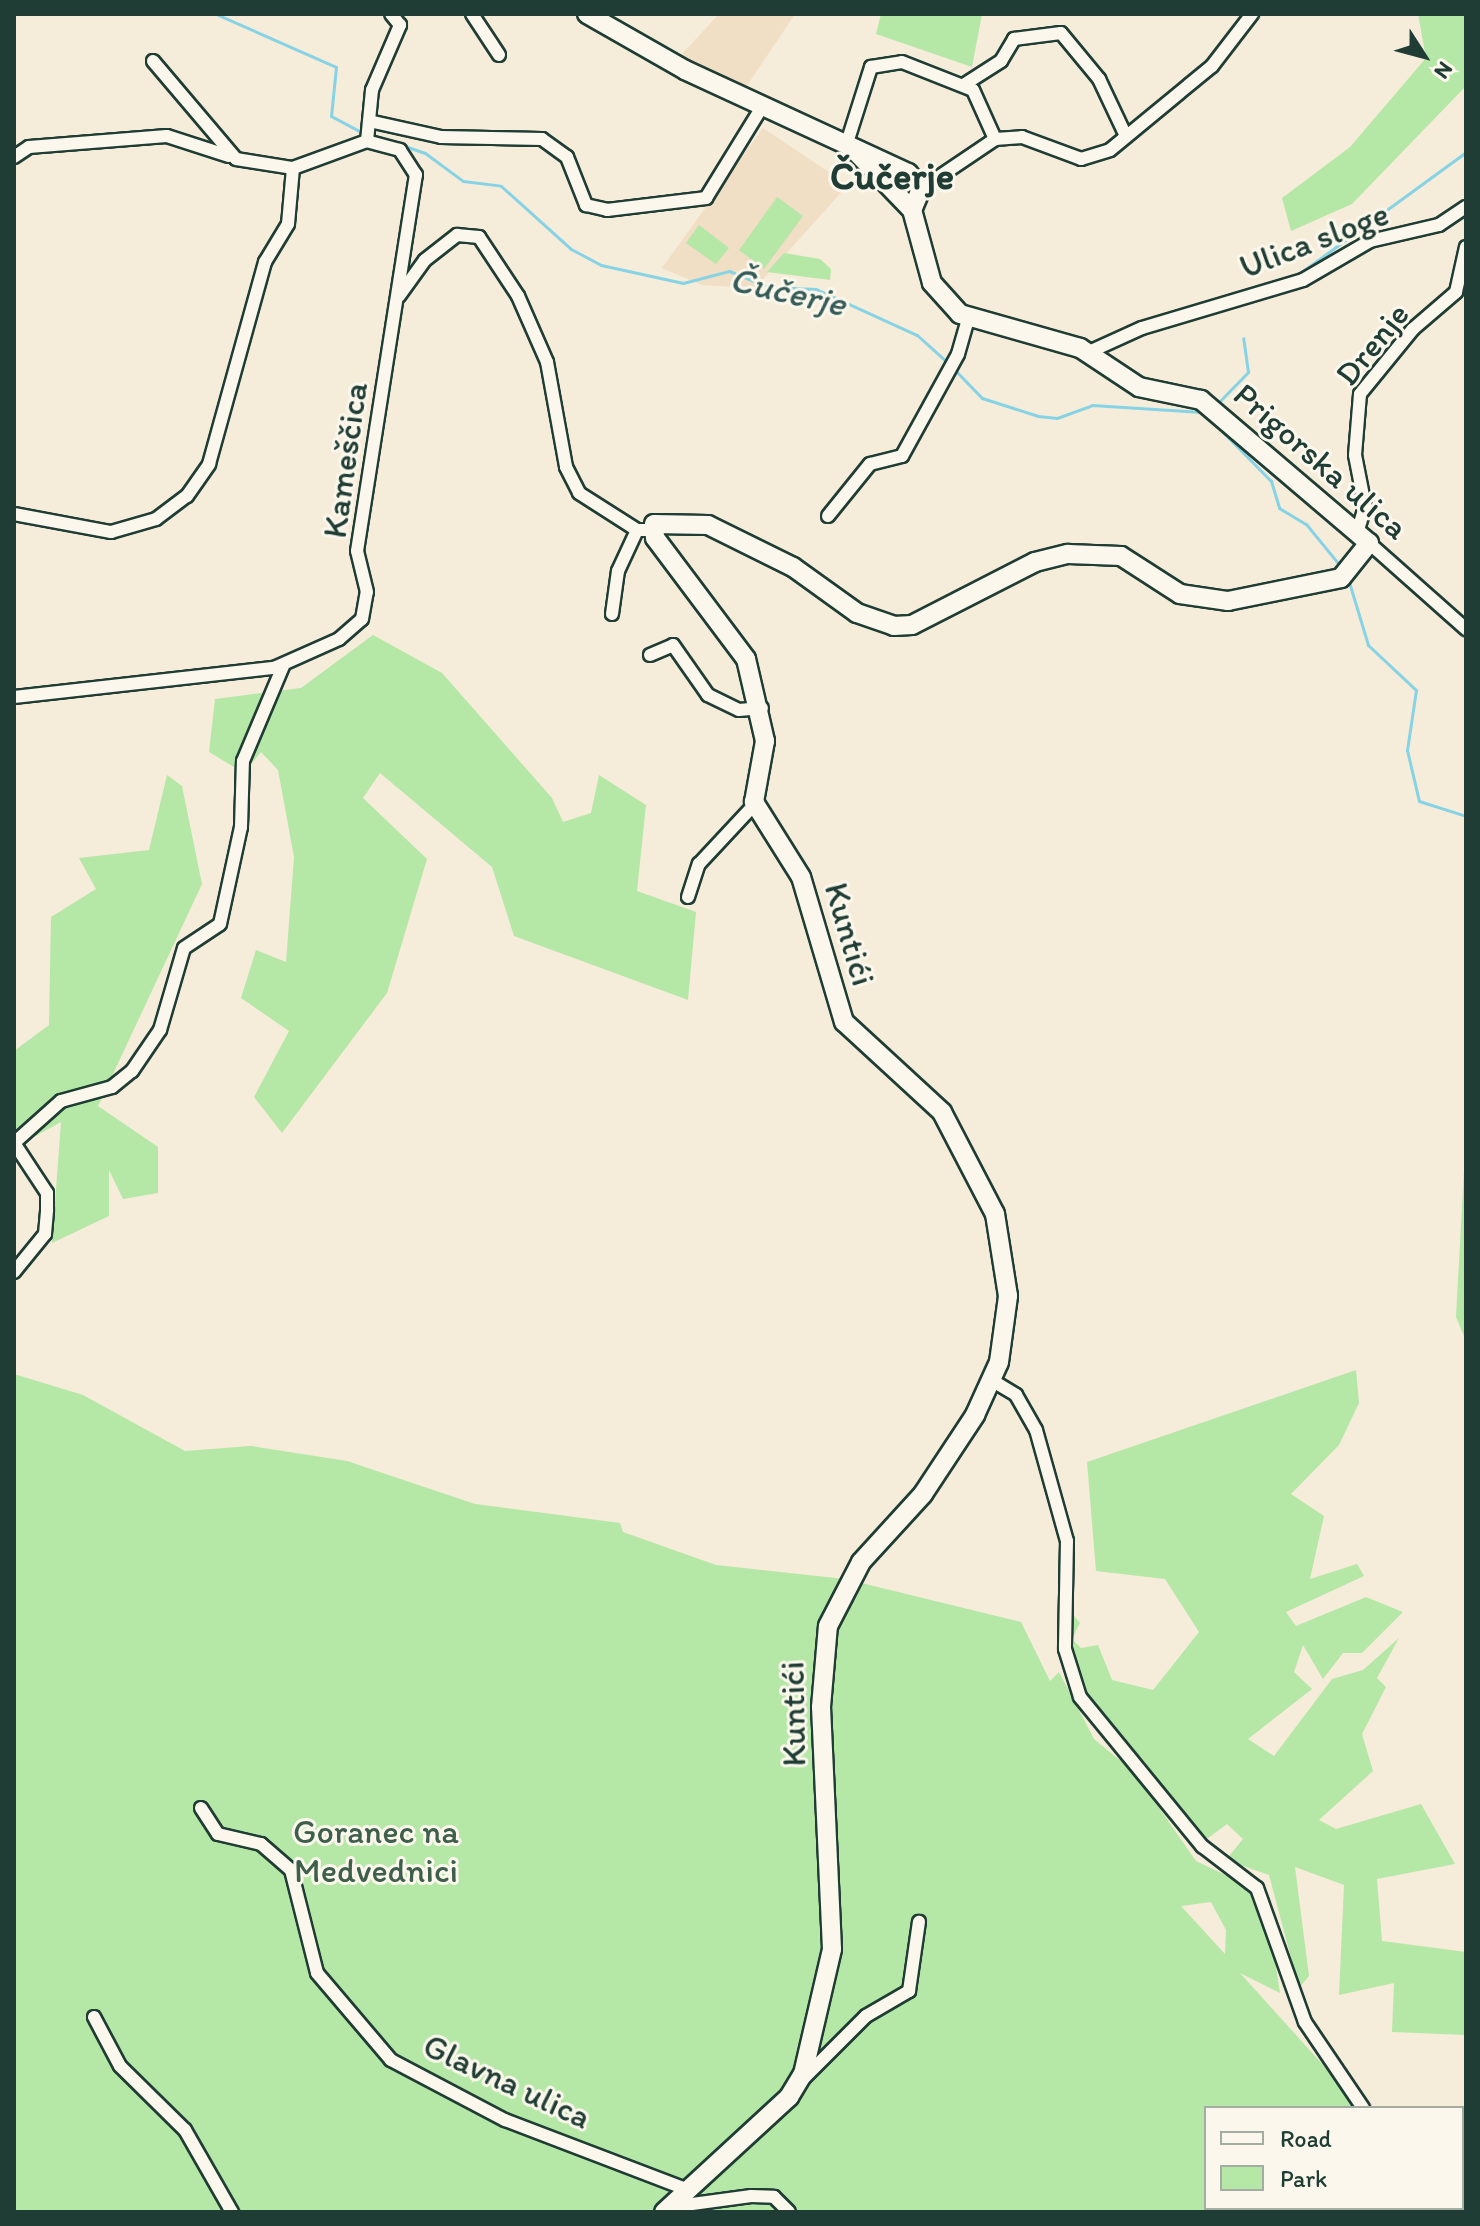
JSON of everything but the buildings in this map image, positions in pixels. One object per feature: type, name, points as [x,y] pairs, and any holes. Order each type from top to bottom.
[{"type":"street","points":[[368,133],[372,90],[400,25],[391,14]]},
{"type":"street","points":[[472,14],[499,55]]},
{"type":"street","points":[[587,14],[613,20],[762,107],[849,148],[890,163],[921,189]]},
{"type":"street","points":[[849,148],[912,210],[921,189],[995,139],[1022,137],[1081,159],[1110,150],[1212,66],[1252,14]]},
{"type":"street","points":[[965,84],[1001,61],[1014,39],[1061,33],[1099,79],[1126,136]]},
{"type":"street","points":[[153,61],[236,159]]},
{"type":"street","points":[[849,148],[871,67],[902,62],[965,84],[979,97],[995,139]]},
{"type":"street","points":[[14,157],[29,147],[167,136],[236,159],[293,168],[368,133],[542,139],[567,157],[586,205],[607,210],[706,198],[762,107]]},
{"type":"street","name":"Kameščica","points":[[14,697],[127,686],[284,664],[339,639],[362,619],[367,592],[357,551],[415,167],[400,150],[368,133]]},
{"type":"street","points":[[14,514],[111,532],[156,519],[187,496],[209,464],[265,262],[288,224],[293,168]]},
{"type":"street","name":"Ulica sloge","points":[[1089,352],[1142,328],[1303,280],[1370,241],[1439,225],[1466,207]]},
{"type":"street","name":"Prigorska ulica","points":[[912,210],[932,283],[968,319],[1089,352],[1139,387],[1212,407],[1466,629]]},
{"type":"street","name":"Kameščica","points":[[397,299],[425,260],[457,235],[479,237],[513,286],[547,362],[574,485],[585,501],[644,530]]},
{"type":"street","name":"Drenje","points":[[1363,538],[1365,506],[1355,455],[1360,394],[1413,329],[1456,292],[1466,247]]},
{"type":"street","points":[[828,516],[870,464],[902,456],[952,365],[968,319]]},
{"type":"street","points":[[612,614],[618,571],[644,530],[662,520],[708,525],[793,567],[857,613],[894,626],[912,625],[1035,562],[1100,550],[1200,599],[1228,601],[1345,574],[1363,538]]},
{"type":"street","points":[[644,530],[746,659],[762,708],[755,804],[699,864],[688,897]]},
{"type":"street","points":[[650,655],[673,645],[708,695],[739,710],[762,708]]},
{"type":"street","points":[[14,1272],[45,1234],[47,1193],[14,1143],[61,1101],[112,1087],[132,1071],[160,1030],[184,948],[220,924],[241,827],[243,761],[284,664]]},
{"type":"street","name":"Kuntići","points":[[755,804],[801,877],[844,1022],[931,1097],[980,1177],[1007,1262],[1004,1337],[993,1381],[923,1494],[861,1562],[828,1626],[821,1707],[832,1949],[797,2084]]},
{"type":"street","points":[[993,1381],[1016,1395],[1036,1430],[1067,1541],[1065,1649],[1080,1697],[1092,1718],[1145,1767],[1202,1846],[1257,1888],[1305,2022],[1362,2106]]},
{"type":"street","name":"Glavna ulica","points":[[201,1808],[218,1834],[261,1844],[291,1870],[317,1973],[391,2060],[505,2120],[688,2190]]},
{"type":"street","points":[[667,2210],[866,2016],[909,1991],[919,1922]]},
{"type":"street","points":[[94,2017],[120,2066],[185,2130],[232,2212]]},
{"type":"street","points":[[667,2210],[751,2196],[774,2197],[789,2212]]},
{"type":"shaded area","points":[[719,14],[795,14],[746,87],[681,55]]},
{"type":"shaded area","points":[[763,128],[848,185],[755,288],[702,285],[662,268]]},
{"type":"green space","name":"Čučerje","points":[[881,14],[982,14],[972,67],[876,34]]},
{"type":"green space","points":[[1418,14],[1466,14],[1466,86],[1352,204],[1291,231],[1282,198],[1350,147],[1426,58]]},
{"type":"green space","points":[[777,197],[803,216],[764,269],[739,250]]},
{"type":"green space","points":[[699,225],[729,248],[716,264],[686,243]]},
{"type":"green space","points":[[784,253],[820,259],[831,269],[830,280],[767,272]]},
{"type":"green space","points":[[373,635],[442,673],[552,798],[563,822],[591,813],[599,775],[646,805],[637,891],[696,912],[688,1000],[514,936],[492,867],[380,773],[363,798],[427,859],[387,993],[282,1133],[254,1097],[289,1031],[241,998],[256,950],[286,962],[294,857],[278,770],[261,752],[244,773],[209,752],[215,699],[301,688]]},
{"type":"green space","points":[[167,775],[182,786],[202,884],[98,1106],[158,1147],[158,1193],[123,1199],[109,1170],[109,1216],[52,1243],[61,1122],[14,1148],[14,1051],[49,1025],[51,917],[96,889],[79,858],[149,850]]},
{"type":"green space","points":[[1466,1134],[1466,1341],[1456,1317]]},
{"type":"green space","points":[[1356,1370],[1359,1403],[1339,1445],[1291,1494],[1324,1516],[1310,1579],[1357,1564],[1364,1576],[1286,1612],[1296,1626],[1366,1597],[1403,1612],[1362,1653],[1343,1653],[1323,1679],[1303,1645],[1294,1672],[1312,1689],[1248,1739],[1274,1756],[1332,1679],[1363,1670],[1399,1638],[1377,1678],[1386,1687],[1362,1734],[1373,1771],[1319,1820],[1336,1829],[1421,1804],[1455,1864],[1377,1879],[1382,1941],[1466,1952],[1466,2035],[1392,2032],[1394,1983],[1339,1995],[1344,1885],[1295,1867],[1309,1976],[1299,1988],[1269,1875],[1226,1860],[1243,1839],[1227,1824],[1200,1844],[1146,1763],[1094,1718],[1065,1640],[1068,1609],[1080,1623],[1072,1639],[1081,1648],[1098,1645],[1112,1680],[1153,1690],[1199,1632],[1165,1579],[1096,1571],[1087,1462]]},
{"type":"green space","name":"Goranec na Medvednici","points":[[14,1374],[83,1395],[185,1451],[251,1446],[347,1461],[475,1504],[620,1523],[623,1532],[716,1565],[845,1579],[1021,1622],[1050,1681],[1059,1672],[1094,1739],[1134,1772],[1196,1861],[1240,1882],[1268,1916],[1280,1993],[1240,1973],[1360,2106],[1204,2106],[1204,2210],[1454,2212],[14,2212]],"holes":[[[1211,1902],[1226,1930],[1225,1954],[1181,1906]]]},
{"type":"waterway","name":"Čučerje","points":[[216,14],[336,67],[331,116],[363,133]]},
{"type":"waterway","name":"Čučerje","points":[[370,134],[425,153],[463,181],[501,186],[571,249],[601,265],[683,283],[729,271],[769,287],[816,289],[917,335],[947,362]]},
{"type":"waterway","points":[[1296,276],[1466,152]]},
{"type":"waterway","points":[[1217,404],[1248,372],[1243,338]]},
{"type":"waterway","name":"Čučerje","points":[[953,368],[982,398],[1038,416],[1057,418],[1092,405],[1202,412]]},
{"type":"waterway","name":"Čučerje","points":[[1213,422],[1271,481],[1279,508],[1306,524],[1342,568]]},
{"type":"waterway","name":"Čučerje","points":[[1349,582],[1368,645],[1416,690],[1407,750],[1419,801],[1466,816]]},
{"type":"district","name":"Čučerje","points":[[892,177]]}]
